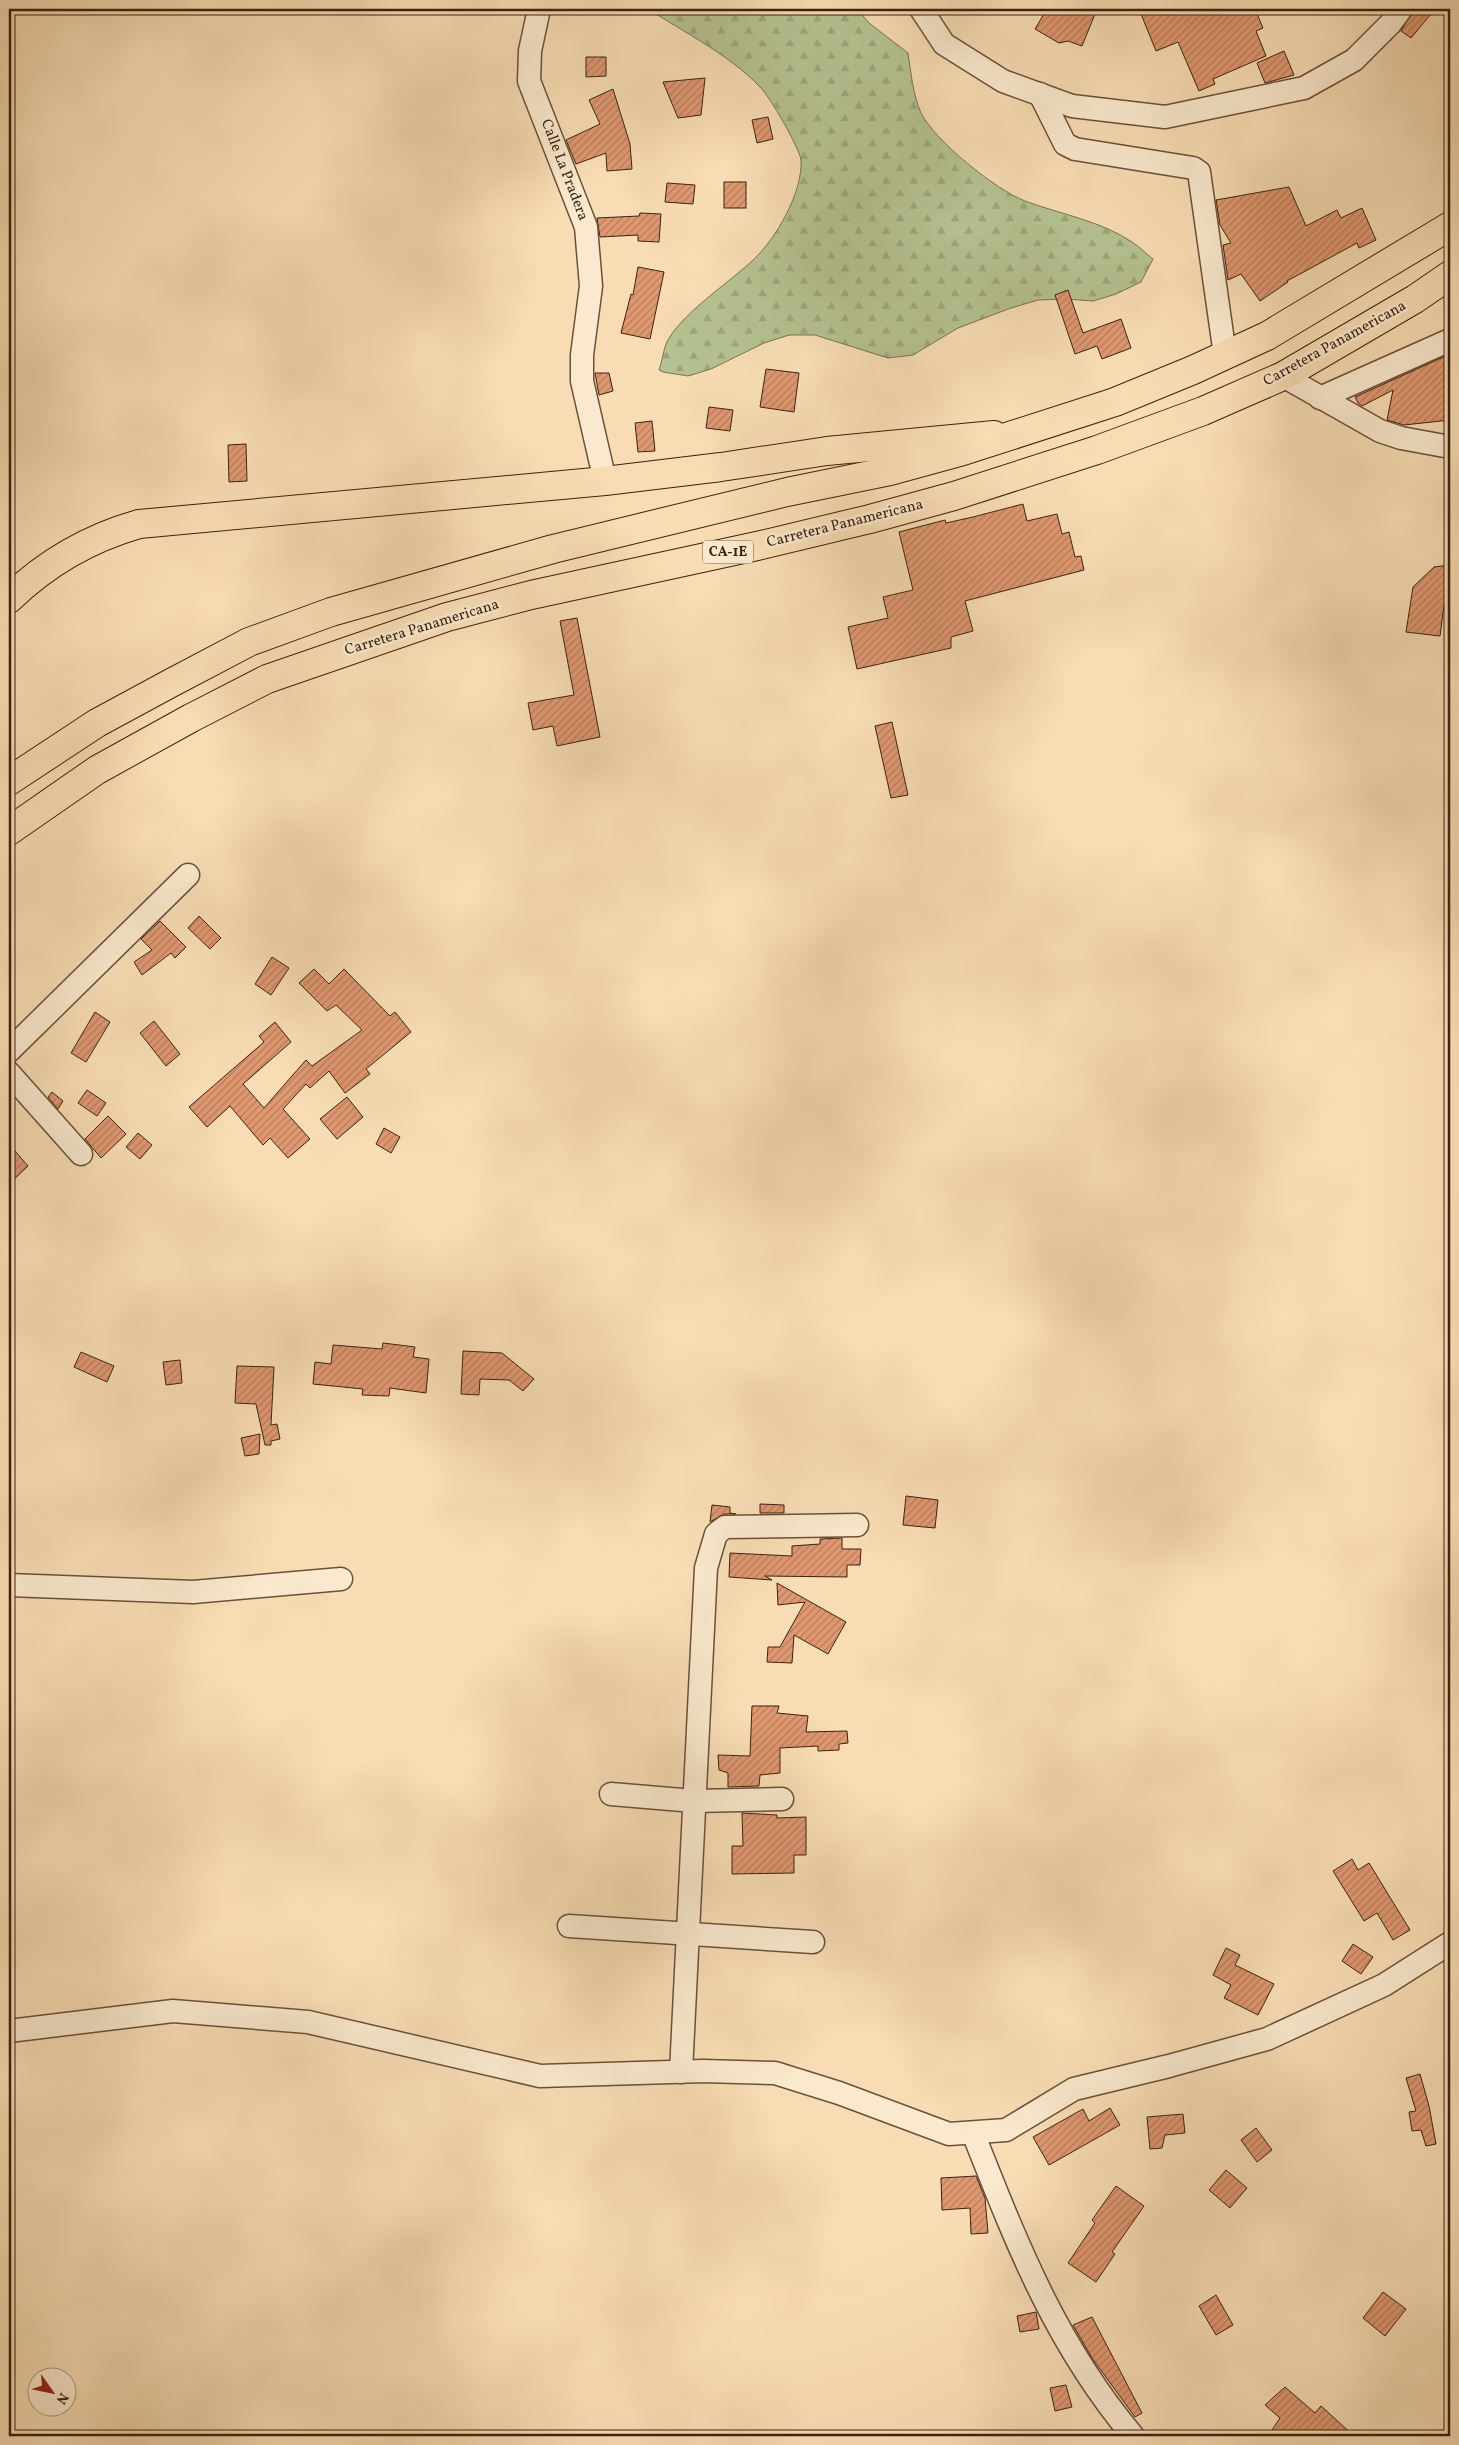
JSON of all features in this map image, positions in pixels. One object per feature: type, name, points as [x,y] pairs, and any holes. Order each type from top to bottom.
[{"type":"main road","points":[[9,781],[97,722],[249,642],[331,612],[552,549],[787,492],[890,471],[1025,432],[1115,402],[1267,336],[1450,226]]},
{"type":"main road","name":"Carretera Panamericana","points":[[9,831],[98,770],[191,718],[267,679],[447,617],[531,595],[757,546],[954,496],[1097,450],[1203,411],[1283,376],[1415,299],[1450,276]]},
{"type":"main road","points":[[9,599],[56,560],[92,541],[140,524],[605,481],[721,468],[827,451],[1025,432]]},
{"type":"street","name":"Calle La Pradera","points":[[539,9],[530,51],[529,81],[586,227],[591,286],[582,355],[582,381],[605,481]]},
{"type":"street","points":[[921,9],[944,44],[1003,81],[1072,106],[1165,117],[1304,88],[1354,60],[1390,24],[1401,9]]},
{"type":"street","points":[[1040,94],[1065,144],[1075,149],[1193,168],[1199,172],[1225,355]]},
{"type":"street","points":[[1320,398],[1450,340]]},
{"type":"street","points":[[1283,376],[1380,431],[1401,438],[1450,447]]},
{"type":"street","points":[[9,1051],[188,876]]},
{"type":"street","points":[[9,1073],[81,1154]]},
{"type":"street","points":[[681,2072],[706,1568],[716,1534],[724,1528],[857,1525]]},
{"type":"street","points":[[9,1585],[193,1592],[341,1579]]},
{"type":"street","points":[[611,1794],[694,1801],[782,1799]]},
{"type":"street","points":[[568,1926],[688,1936],[814,1942]]},
{"type":"street","points":[[9,2031],[173,2011],[308,2022],[540,2076],[681,2072],[775,2073],[839,2093],[949,2134],[973,2133],[1006,2130],[1074,2088],[1169,2066],[1267,2039],[1384,1985],[1450,1943]]},
{"type":"street","points":[[973,2133],[1020,2252],[1050,2314],[1089,2377],[1133,2436]]},
{"type":"green space","points":[[648,9],[857,9],[869,23],[908,53],[914,91],[921,113],[928,124],[952,150],[983,176],[1013,195],[1025,201],[1080,218],[1120,235],[1135,244],[1153,259],[1141,282],[1116,294],[1093,301],[1038,300],[1011,308],[958,328],[913,355],[888,358],[815,335],[789,335],[764,343],[711,369],[688,376],[659,370],[666,344],[672,333],[705,300],[753,260],[779,228],[798,186],[801,160],[784,122],[760,87],[721,55]]},
{"type":"building","points":[[1047,9],[1097,9],[1082,46],[1068,41],[1059,43],[1035,29]]},
{"type":"building","points":[[1139,9],[1255,9],[1263,28],[1256,31],[1266,56],[1213,79],[1215,84],[1199,91],[1178,42],[1156,51]]},
{"type":"building","points":[[1414,9],[1435,9],[1411,38],[1401,31]]},
{"type":"building","points":[[1284,51],[1294,75],[1265,83],[1257,63]]},
{"type":"building","points":[[586,57],[606,57],[606,76],[586,77]]},
{"type":"building","points":[[705,78],[701,115],[678,118],[663,82]]},
{"type":"building","points":[[613,89],[630,144],[632,169],[607,171],[606,153],[576,164],[566,140],[600,124],[589,100]]},
{"type":"building","points":[[768,117],[773,139],[757,143],[752,120]]},
{"type":"building","points":[[724,182],[746,182],[746,208],[724,208]]},
{"type":"building","points":[[667,183],[695,185],[693,204],[665,202]]},
{"type":"building","points":[[1289,187],[1306,226],[1337,210],[1341,218],[1362,208],[1376,240],[1359,248],[1357,243],[1287,281],[1260,301],[1241,274],[1228,280],[1223,245],[1231,243],[1220,225],[1216,200]]},
{"type":"building","points":[[640,213],[661,214],[659,242],[638,241],[638,235],[600,237],[597,218],[639,216]]},
{"type":"building","points":[[638,267],[664,272],[650,339],[621,333],[631,294],[633,295]]},
{"type":"building","points":[[1068,290],[1083,333],[1121,319],[1131,348],[1102,359],[1097,346],[1075,354],[1055,295]]},
{"type":"building","points":[[1450,354],[1450,420],[1404,425],[1387,420],[1393,390],[1362,406],[1355,397]]},
{"type":"building","points":[[766,369],[799,373],[794,412],[760,407]]},
{"type":"building","points":[[595,373],[609,373],[613,391],[599,395]]},
{"type":"building","points":[[709,407],[733,410],[730,431],[706,428]]},
{"type":"building","points":[[652,421],[655,451],[638,452],[635,423]]},
{"type":"building","points":[[246,444],[247,481],[229,482],[228,445]]},
{"type":"building","points":[[1023,504],[1027,521],[1057,514],[1062,534],[1069,532],[1075,557],[1081,556],[1084,570],[965,601],[973,631],[951,637],[951,648],[857,669],[848,627],[888,618],[883,597],[913,590],[899,532],[945,520],[946,523],[973,517]]},
{"type":"building","points":[[1450,565],[1447,591],[1450,592],[1450,606],[1444,605],[1440,636],[1406,632],[1413,587],[1434,567]]},
{"type":"building","points":[[577,618],[600,737],[557,746],[553,726],[533,730],[528,703],[574,695],[560,621]]},
{"type":"building","points":[[892,722],[908,795],[891,798],[875,726]]},
{"type":"building","points":[[199,916],[221,938],[210,949],[188,928]]},
{"type":"building","points":[[160,921],[186,947],[175,958],[171,953],[142,975],[134,962],[152,950],[141,939]]},
{"type":"building","points":[[272,957],[289,968],[271,995],[255,984]]},
{"type":"building","points":[[314,969],[329,984],[344,969],[390,1016],[395,1012],[411,1032],[366,1069],[370,1074],[345,1093],[329,1071],[310,1088],[306,1084],[283,1109],[310,1139],[288,1158],[270,1138],[263,1145],[230,1106],[207,1127],[189,1107],[264,1042],[259,1036],[275,1022],[291,1042],[243,1084],[264,1108],[306,1060],[312,1066],[362,1030],[336,1005],[327,1011],[299,983]]},
{"type":"building","points":[[95,1012],[110,1022],[86,1062],[71,1053]]},
{"type":"building","points":[[154,1021],[180,1054],[166,1066],[140,1033]]},
{"type":"building","points":[[87,1090],[106,1103],[97,1116],[78,1103]]},
{"type":"building","points":[[52,1092],[63,1101],[58,1109],[48,1097]]},
{"type":"building","points":[[347,1097],[363,1117],[337,1139],[320,1119]]},
{"type":"building","points":[[108,1116],[126,1134],[101,1158],[85,1139]]},
{"type":"building","points":[[384,1128],[400,1137],[391,1153],[376,1144]]},
{"type":"building","points":[[138,1133],[152,1145],[140,1159],[126,1147]]},
{"type":"building","points":[[9,1144],[28,1166],[9,1184]]},
{"type":"building","points":[[383,1343],[415,1347],[413,1357],[429,1359],[426,1393],[390,1388],[389,1396],[362,1395],[363,1389],[313,1384],[315,1362],[331,1364],[333,1345],[382,1349]]},
{"type":"building","points":[[463,1351],[502,1353],[534,1379],[523,1391],[509,1380],[480,1379],[479,1395],[461,1394]]},
{"type":"building","points":[[81,1352],[114,1366],[107,1382],[74,1367]]},
{"type":"building","points":[[180,1360],[182,1383],[166,1385],[163,1362]]},
{"type":"building","points":[[237,1366],[274,1367],[271,1425],[277,1424],[280,1439],[271,1441],[271,1445],[265,1445],[256,1404],[235,1403]]},
{"type":"building","points":[[260,1434],[259,1454],[245,1456],[241,1438]]},
{"type":"building","points":[[906,1496],[938,1500],[935,1528],[903,1525]]},
{"type":"building","points":[[760,1504],[784,1505],[784,1513],[760,1513]]},
{"type":"building","points":[[712,1505],[730,1507],[730,1513],[736,1514],[724,1514],[710,1522]]},
{"type":"building","points":[[842,1538],[842,1549],[861,1549],[860,1565],[847,1565],[847,1577],[765,1576],[772,1580],[729,1577],[730,1553],[792,1556],[792,1546],[820,1544],[820,1539]]},
{"type":"building","points":[[777,1583],[846,1622],[828,1654],[794,1635],[792,1663],[767,1662],[768,1647],[780,1647],[805,1602],[778,1605]]},
{"type":"building","points":[[752,1706],[779,1706],[777,1713],[808,1716],[806,1732],[847,1731],[848,1743],[839,1744],[839,1750],[818,1751],[818,1746],[780,1748],[780,1773],[760,1775],[759,1786],[728,1787],[728,1773],[719,1770],[718,1755],[750,1756]]},
{"type":"building","points":[[742,1813],[777,1815],[777,1818],[806,1817],[806,1855],[794,1855],[794,1873],[732,1874],[732,1846],[743,1846]]},
{"type":"building","points":[[1352,1859],[1358,1870],[1369,1863],[1410,1930],[1393,1940],[1377,1913],[1364,1921],[1333,1871]]},
{"type":"building","points":[[1353,1944],[1373,1957],[1361,1974],[1342,1961]]},
{"type":"building","points":[[1226,1948],[1240,1955],[1235,1965],[1274,1984],[1258,2015],[1224,1998],[1231,1985],[1213,1975]]},
{"type":"building","points":[[1420,2074],[1429,2106],[1436,2144],[1426,2146],[1421,2130],[1412,2131],[1409,2112],[1416,2111],[1406,2078]]},
{"type":"building","points":[[1110,2108],[1120,2125],[1049,2165],[1033,2137],[1083,2109],[1089,2121]]},
{"type":"building","points":[[1183,2114],[1185,2133],[1165,2135],[1162,2148],[1150,2149],[1147,2117]]},
{"type":"building","points":[[1256,2128],[1272,2150],[1257,2162],[1241,2140]]},
{"type":"building","points":[[1226,2170],[1247,2188],[1230,2208],[1209,2190]]},
{"type":"building","points":[[976,2176],[985,2198],[988,2233],[971,2234],[970,2208],[942,2210],[941,2178]]},
{"type":"building","points":[[1116,2186],[1144,2206],[1112,2252],[1115,2254],[1096,2282],[1068,2263],[1095,2223],[1092,2220]]},
{"type":"building","points":[[1383,2292],[1406,2309],[1385,2336],[1363,2318]]},
{"type":"building","points":[[1216,2295],[1233,2325],[1216,2335],[1199,2306]]},
{"type":"building","points":[[1036,2312],[1039,2329],[1020,2332],[1017,2316]]},
{"type":"building","points":[[1092,2317],[1142,2413],[1135,2417],[1092,2358],[1073,2325]]},
{"type":"building","points":[[1066,2385],[1072,2407],[1055,2411],[1050,2388]]},
{"type":"building","points":[[1285,2387],[1315,2413],[1321,2406],[1354,2436],[1268,2436],[1280,2418],[1265,2405]]}]
